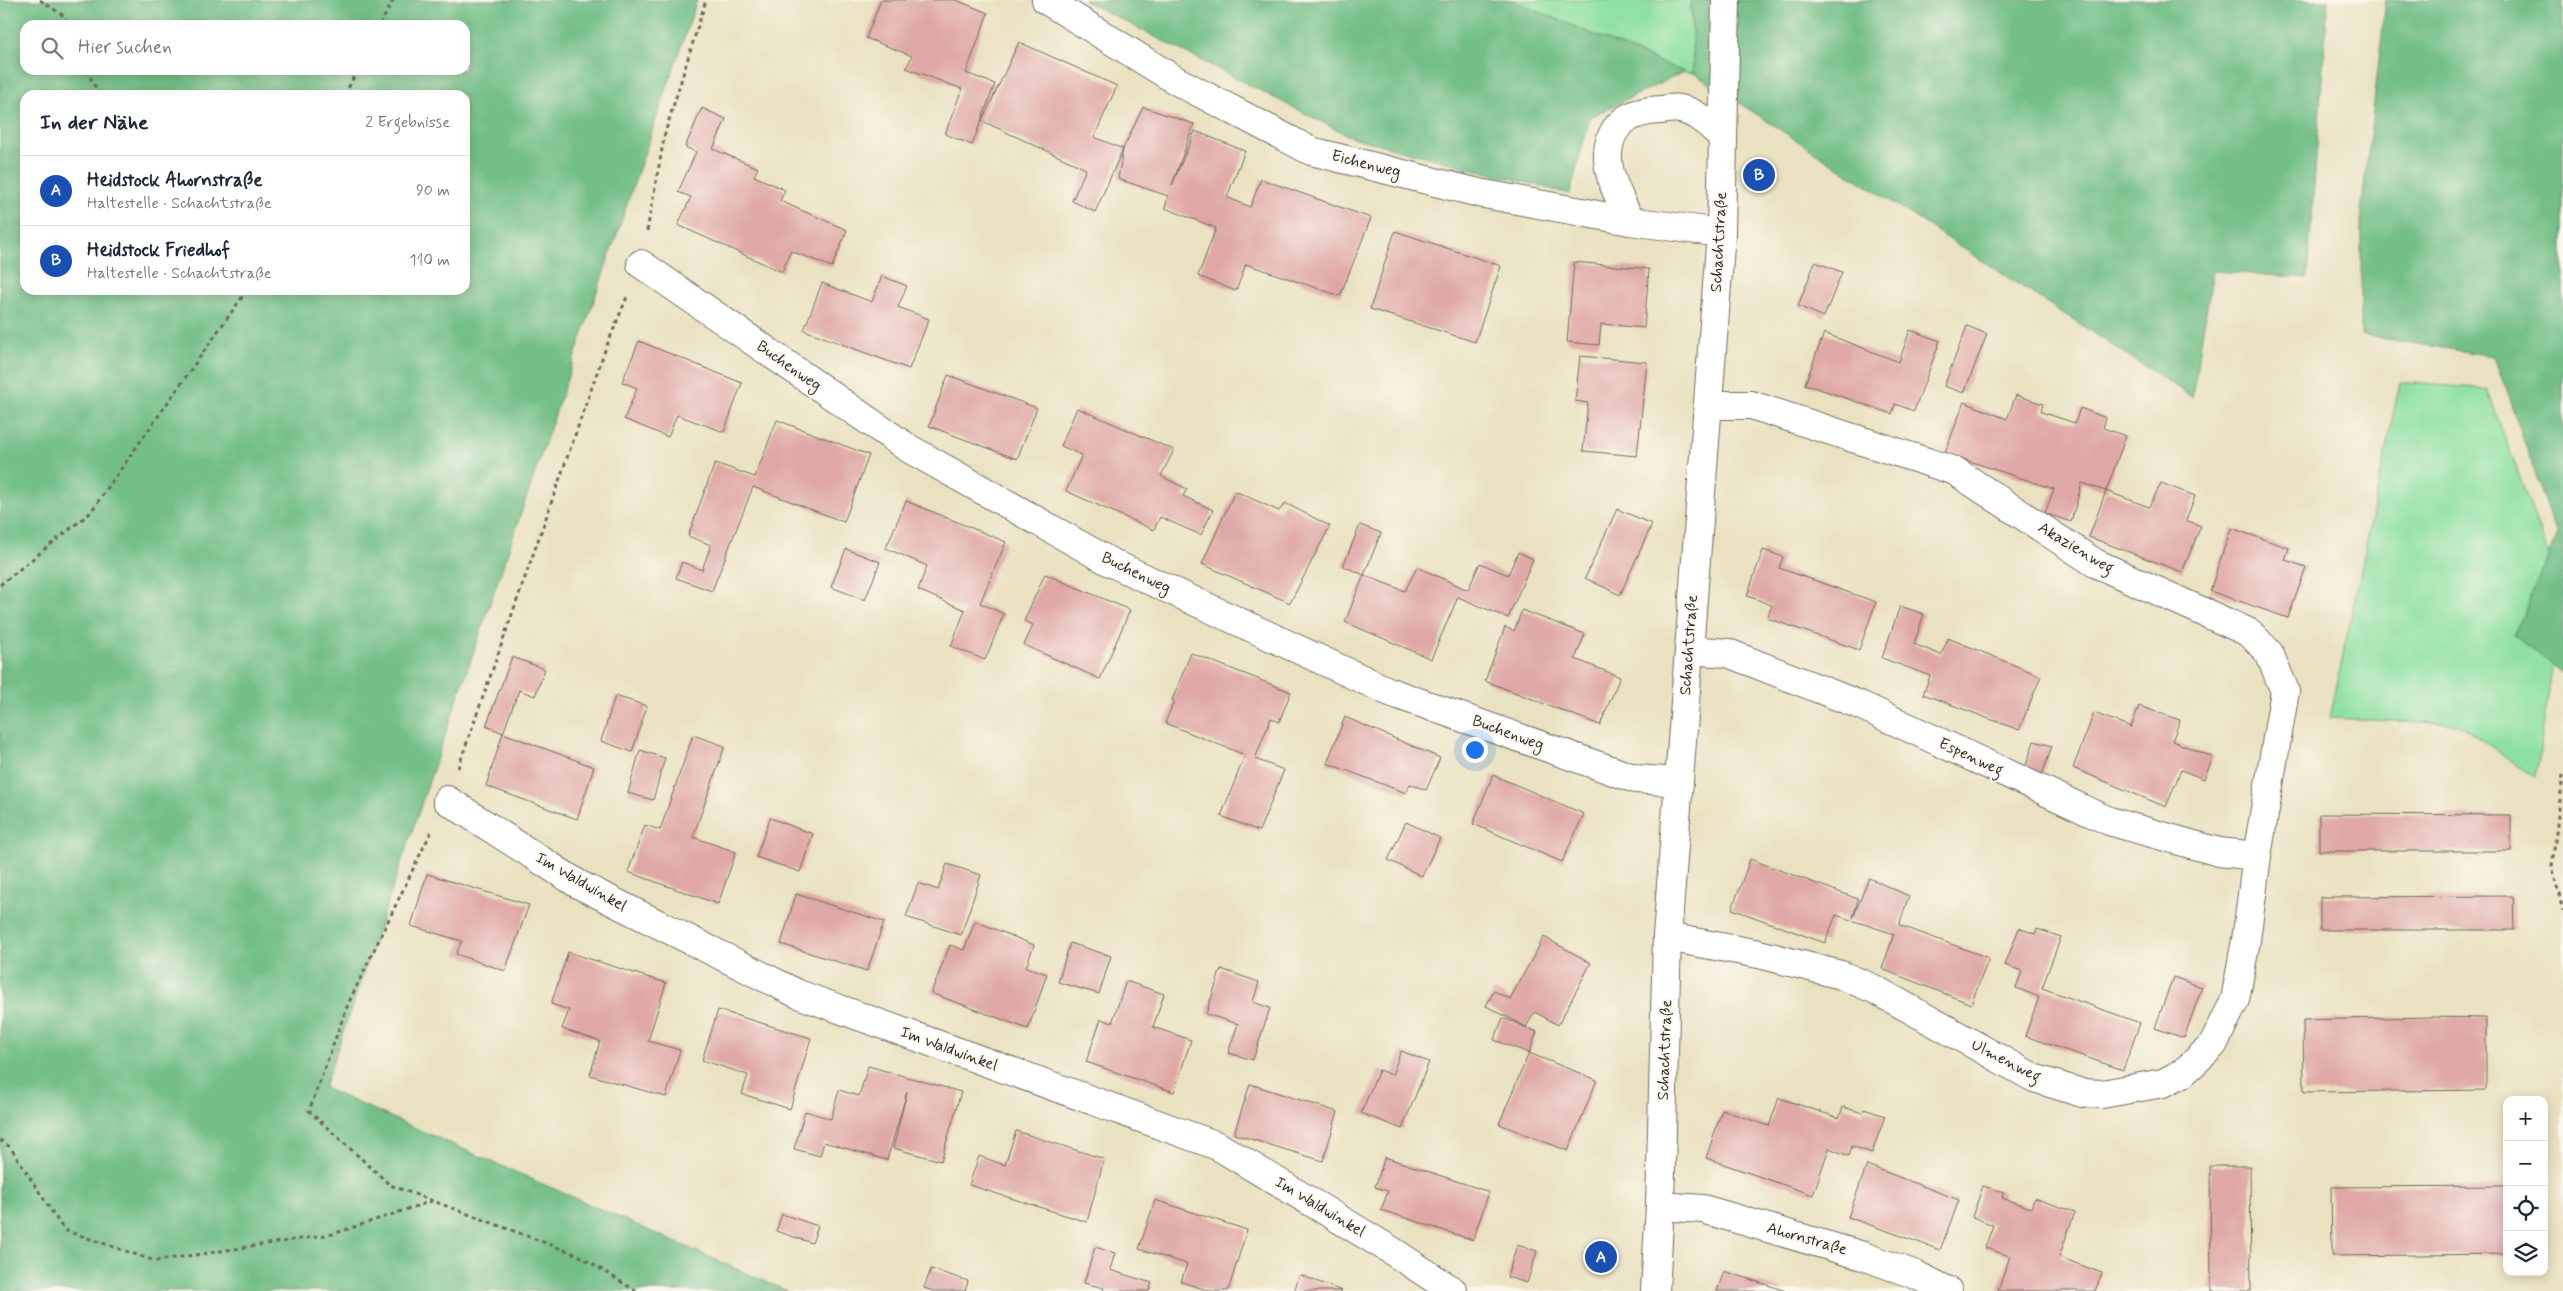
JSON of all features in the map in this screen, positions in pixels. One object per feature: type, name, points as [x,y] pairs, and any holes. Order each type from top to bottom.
[{"type":"street","name":"Eichenweg","points":[[1046,0],[1177,82],[1311,150],[1479,193],[1630,221],[1721,233]]},
{"type":"street","name":"Schachtstraße","points":[[1655,1291],[1660,1206],[1667,937],[1721,233],[1726,0]]},
{"type":"street","points":[[1630,221],[1610,175],[1608,153],[1612,134],[1623,120],[1643,111],[1680,109],[1700,117],[1722,136]]},
{"type":"street","name":"Buchenweg","points":[[641,264],[908,448],[1110,562],[1390,692],[1636,779],[1679,782]]},
{"type":"street","name":"Akazienweg","points":[[1708,405],[1751,405],[1955,471],[2095,563],[2250,632],[2269,653],[2285,691],[2257,856]]},
{"type":"street","name":"Espenweg","points":[[1689,650],[1728,653],[1860,706],[2109,821],[2219,852],[2257,856]]},
{"type":"street","name":"Im Waldwinkel","points":[[447,800],[578,884],[798,994],[1218,1146],[1389,1249],[1453,1291]]},
{"type":"street","name":"Ulmenweg","points":[[1667,937],[1758,954],[1841,975],[1874,989],[2034,1078],[2082,1093],[2102,1094],[2163,1083],[2183,1073],[2213,1045],[2235,1000],[2246,940],[2257,856]]},
{"type":"street","name":"Ahornstraße","points":[[1660,1206],[1703,1209],[1863,1256],[1916,1275],[1948,1291]]},
{"type":"path","points":[[40,0],[64,16],[66,20]]},
{"type":"path","points":[[383,20],[393,0]]},
{"type":"path","points":[[636,1291],[578,1255],[390,1185],[309,1111],[348,1004],[447,800],[605,350],[641,264],[665,133],[706,0]]},
{"type":"path","points":[[89,75],[97,90]]},
{"type":"path","points":[[348,90],[355,75]]},
{"type":"path","points":[[0,585],[90,513],[243,295]]},
{"type":"path","points":[[2563,776],[2552,866],[2563,911]]},
{"type":"path","points":[[0,1140],[10,1147],[64,1230],[155,1261],[334,1234],[433,1200]]},
{"type":"green space","points":[[0,0],[697,0],[324,1088],[787,1291],[0,1291]]},
{"type":"green space","points":[[1083,0],[1511,0],[1684,72],[1590,117],[1570,194],[1351,137]]},
{"type":"green space","points":[[1511,0],[1691,0],[1693,73],[1684,72]]},
{"type":"green space","points":[[1691,0],[2328,0],[2307,278],[2213,271],[2192,397],[1693,73]]},
{"type":"green space","points":[[2386,0],[2563,0],[2563,673],[2514,636],[2557,535],[2494,356],[2361,335],[2361,213]]},
{"type":"green space","points":[[2400,382],[2487,389],[2563,594],[2536,777],[2458,724],[2330,718]]},
{"type":"building","points":[[881,0],[956,0],[988,13],[966,73],[995,84],[972,145],[945,134],[962,89],[906,68],[912,56],[866,38]]},
{"type":"building","points":[[1019,42],[1117,86],[1094,137],[1123,149],[1095,212],[1072,201],[1086,169],[982,121]]},
{"type":"building","points":[[1143,107],[1194,124],[1172,185],[1195,131],[1245,151],[1227,197],[1250,207],[1261,179],[1371,218],[1340,296],[1246,264],[1236,291],[1198,276],[1216,228],[1165,208],[1168,196],[1118,179],[1123,149]]},
{"type":"building","points":[[702,108],[726,119],[713,149],[758,168],[754,176],[785,190],[780,201],[847,230],[832,267],[791,251],[782,272],[678,225],[691,197],[678,192],[696,152],[685,147]]},
{"type":"building","points":[[1395,231],[1501,266],[1475,342],[1370,309]]},
{"type":"building","points":[[1574,262],[1649,269],[1644,328],[1601,324],[1599,345],[1567,342]]},
{"type":"building","points":[[1815,262],[1842,272],[1824,317],[1798,306]]},
{"type":"building","points":[[882,276],[907,286],[898,307],[929,319],[909,369],[804,330],[822,283],[872,302]]},
{"type":"building","points":[[1967,326],[1987,334],[1964,393],[1944,386]]},
{"type":"building","points":[[1910,330],[1940,341],[1914,411],[1895,404],[1892,414],[1805,384],[1824,333],[1899,362]]},
{"type":"building","points":[[639,341],[742,383],[724,432],[677,415],[668,437],[624,419],[637,388],[622,382]]},
{"type":"building","points":[[1580,356],[1647,362],[1637,456],[1583,451],[1588,403],[1575,401]]},
{"type":"building","points":[[948,375],[1037,408],[1017,459],[929,426]]},
{"type":"building","points":[[2016,395],[2043,404],[2041,412],[2075,423],[2080,408],[2106,418],[2103,428],[2126,436],[2106,491],[2082,483],[2071,522],[2045,513],[2054,489],[1945,453],[1964,402],[2007,419]]},
{"type":"building","points":[[1077,408],[1174,450],[1161,476],[1187,489],[1183,496],[1213,510],[1201,535],[1160,517],[1154,530],[1066,491],[1082,455],[1061,446]]},
{"type":"building","points":[[777,420],[869,455],[844,522],[753,487],[712,591],[676,578],[682,562],[702,570],[711,545],[688,536],[715,463],[755,477]]},
{"type":"building","points":[[2161,483],[2195,496],[2186,520],[2201,526],[2182,572],[2089,537],[2106,491],[2149,507]]},
{"type":"building","points":[[1235,491],[1279,511],[1285,503],[1330,526],[1290,603],[1202,564]]},
{"type":"building","points":[[906,501],[1006,542],[980,603],[1004,614],[985,660],[951,646],[965,610],[918,590],[927,566],[886,548]]},
{"type":"building","points":[[1617,509],[1652,524],[1620,595],[1585,578]]},
{"type":"building","points":[[1360,525],[1381,533],[1364,575],[1343,566]]},
{"type":"building","points":[[2231,528],[2289,548],[2285,560],[2306,567],[2288,618],[2210,591]]},
{"type":"building","points":[[846,549],[880,562],[865,600],[831,587]]},
{"type":"building","points":[[1763,550],[1783,557],[1779,568],[1876,602],[1859,650],[1767,618],[1772,605],[1747,596]]},
{"type":"building","points":[[1518,552],[1533,559],[1508,618],[1458,597],[1431,659],[1345,622],[1364,575],[1405,591],[1417,567],[1468,590],[1480,563],[1508,575]]},
{"type":"building","points":[[1045,574],[1130,610],[1100,679],[1024,645],[1033,625],[1024,621]]},
{"type":"building","points":[[1900,606],[1924,614],[1914,644],[1941,655],[1948,638],[2041,676],[2019,730],[1923,694],[1930,676],[1882,658]]},
{"type":"building","points":[[1522,610],[1585,634],[1575,659],[1620,677],[1600,725],[1485,681],[1505,627],[1514,631]]},
{"type":"building","points":[[1191,653],[1291,692],[1279,722],[1271,718],[1255,759],[1284,770],[1259,831],[1221,816],[1245,755],[1165,723]]},
{"type":"building","points":[[512,657],[545,669],[535,696],[519,690],[503,733],[486,726]]},
{"type":"building","points":[[615,696],[647,706],[632,752],[601,741]]},
{"type":"building","points":[[2139,706],[2180,720],[2172,741],[2213,757],[2204,779],[2181,770],[2166,807],[2073,768],[2094,713],[2131,727]]},
{"type":"building","points":[[1345,717],[1440,758],[1426,790],[1410,784],[1406,793],[1327,763]]},
{"type":"building","points":[[503,733],[594,767],[577,819],[486,786]]},
{"type":"building","points":[[693,735],[725,746],[693,837],[736,852],[718,904],[628,872],[645,825],[660,830]]},
{"type":"building","points":[[2034,741],[2052,746],[2040,781],[2023,775]]},
{"type":"building","points":[[640,750],[665,758],[653,800],[628,793]]},
{"type":"building","points":[[1493,775],[1584,814],[1562,862],[1473,824]]},
{"type":"building","points":[[2319,814],[2511,815],[2511,851],[2319,851]]},
{"type":"building","points":[[770,818],[813,834],[800,872],[756,857]]},
{"type":"building","points":[[1406,822],[1440,838],[1422,876],[1388,860]]},
{"type":"building","points":[[1750,859],[1858,899],[1853,918],[1869,878],[1909,896],[1899,925],[1989,958],[1971,1004],[1882,969],[1894,934],[1836,915],[1825,943],[1732,909]]},
{"type":"building","points":[[947,864],[981,875],[961,935],[906,917],[918,883],[938,890]]},
{"type":"building","points":[[427,874],[529,905],[505,971],[456,954],[462,941],[411,926]]},
{"type":"building","points":[[796,894],[884,922],[867,971],[781,944]]},
{"type":"building","points":[[2513,896],[2514,930],[2320,930],[2320,897]]},
{"type":"building","points":[[975,921],[1034,945],[1026,967],[1047,974],[1028,1029],[931,993],[950,945],[964,950]]},
{"type":"building","points":[[2019,928],[2035,934],[2037,929],[2061,937],[2042,988],[2140,1023],[2123,1070],[2025,1036],[2039,997],[2016,988],[2022,971],[2005,965]]},
{"type":"building","points":[[1544,937],[1591,963],[1558,1025],[1535,1012],[1526,1027],[1486,1006],[1494,991],[1510,999]]},
{"type":"building","points":[[1070,943],[1111,956],[1099,994],[1058,982]]},
{"type":"building","points":[[568,952],[666,983],[648,1041],[680,1050],[666,1097],[590,1075],[600,1041],[562,1029],[569,1010],[551,1004]]},
{"type":"building","points":[[1221,969],[1259,982],[1253,1002],[1270,1008],[1253,1060],[1228,1053],[1238,1024],[1206,1014]]},
{"type":"building","points":[[2173,977],[2202,987],[2184,1038],[2155,1028]]},
{"type":"building","points":[[1126,981],[1164,994],[1153,1027],[1191,1040],[1174,1092],[1086,1062],[1101,1019],[1112,1023]]},
{"type":"building","points":[[718,1010],[811,1038],[790,1109],[742,1094],[748,1075],[702,1060]]},
{"type":"building","points":[[2428,1017],[2486,1018],[2486,1090],[2304,1092],[2303,1020]]},
{"type":"building","points":[[1503,1018],[1537,1032],[1529,1053],[1494,1040]]},
{"type":"building","points":[[1401,1051],[1429,1062],[1402,1129],[1361,1113],[1379,1070],[1392,1075]]},
{"type":"building","points":[[1529,1053],[1597,1080],[1568,1151],[1499,1124]]},
{"type":"building","points":[[868,1066],[961,1092],[941,1161],[893,1148],[907,1092],[887,1160],[824,1142],[820,1156],[794,1149],[805,1111],[831,1119],[839,1090],[859,1096]]},
{"type":"building","points":[[1250,1084],[1338,1112],[1323,1161],[1234,1134]]},
{"type":"building","points":[[1779,1098],[1839,1118],[1843,1107],[1863,1113],[1864,1109],[1885,1116],[1872,1153],[1852,1146],[1849,1156],[1829,1148],[1813,1195],[1706,1158],[1722,1110],[1769,1126]]},
{"type":"building","points":[[1016,1131],[1104,1159],[1087,1222],[969,1185],[979,1156],[1005,1165]]},
{"type":"building","points":[[1385,1157],[1489,1192],[1473,1240],[1381,1210],[1388,1191],[1375,1187]]},
{"type":"building","points":[[1867,1165],[1959,1200],[1940,1250],[1848,1217]]},
{"type":"building","points":[[2210,1166],[2250,1166],[2251,1291],[2211,1291]]},
{"type":"building","points":[[1983,1186],[2004,1192],[2002,1198],[2031,1208],[2034,1198],[2075,1212],[2059,1257],[2102,1273],[2095,1291],[1998,1291],[2010,1256],[1985,1248],[1993,1225],[1972,1217]]},
{"type":"building","points":[[2503,1186],[2503,1254],[2332,1256],[2331,1187]]},
{"type":"building","points":[[1155,1200],[1247,1230],[1228,1291],[1210,1291],[1181,1282],[1187,1264],[1139,1249]]},
{"type":"building","points":[[782,1214],[818,1226],[812,1243],[776,1231]]},
{"type":"building","points":[[1517,1245],[1537,1251],[1527,1283],[1507,1277]]},
{"type":"building","points":[[1095,1247],[1115,1253],[1110,1270],[1152,1283],[1149,1291],[1103,1291],[1104,1288],[1084,1283]]},
{"type":"building","points":[[931,1269],[968,1281],[965,1291],[933,1291],[924,1288]]},
{"type":"building","points":[[1724,1271],[1786,1291],[1717,1291]]},
{"type":"building","points":[[1300,1275],[1342,1291],[1294,1291]]},
{"type":"place","name":"Heidstock Friedhof","points":[[1759,175]]},
{"type":"place","name":"Heidstock Ahornstraße","points":[[1601,1257]]}]
